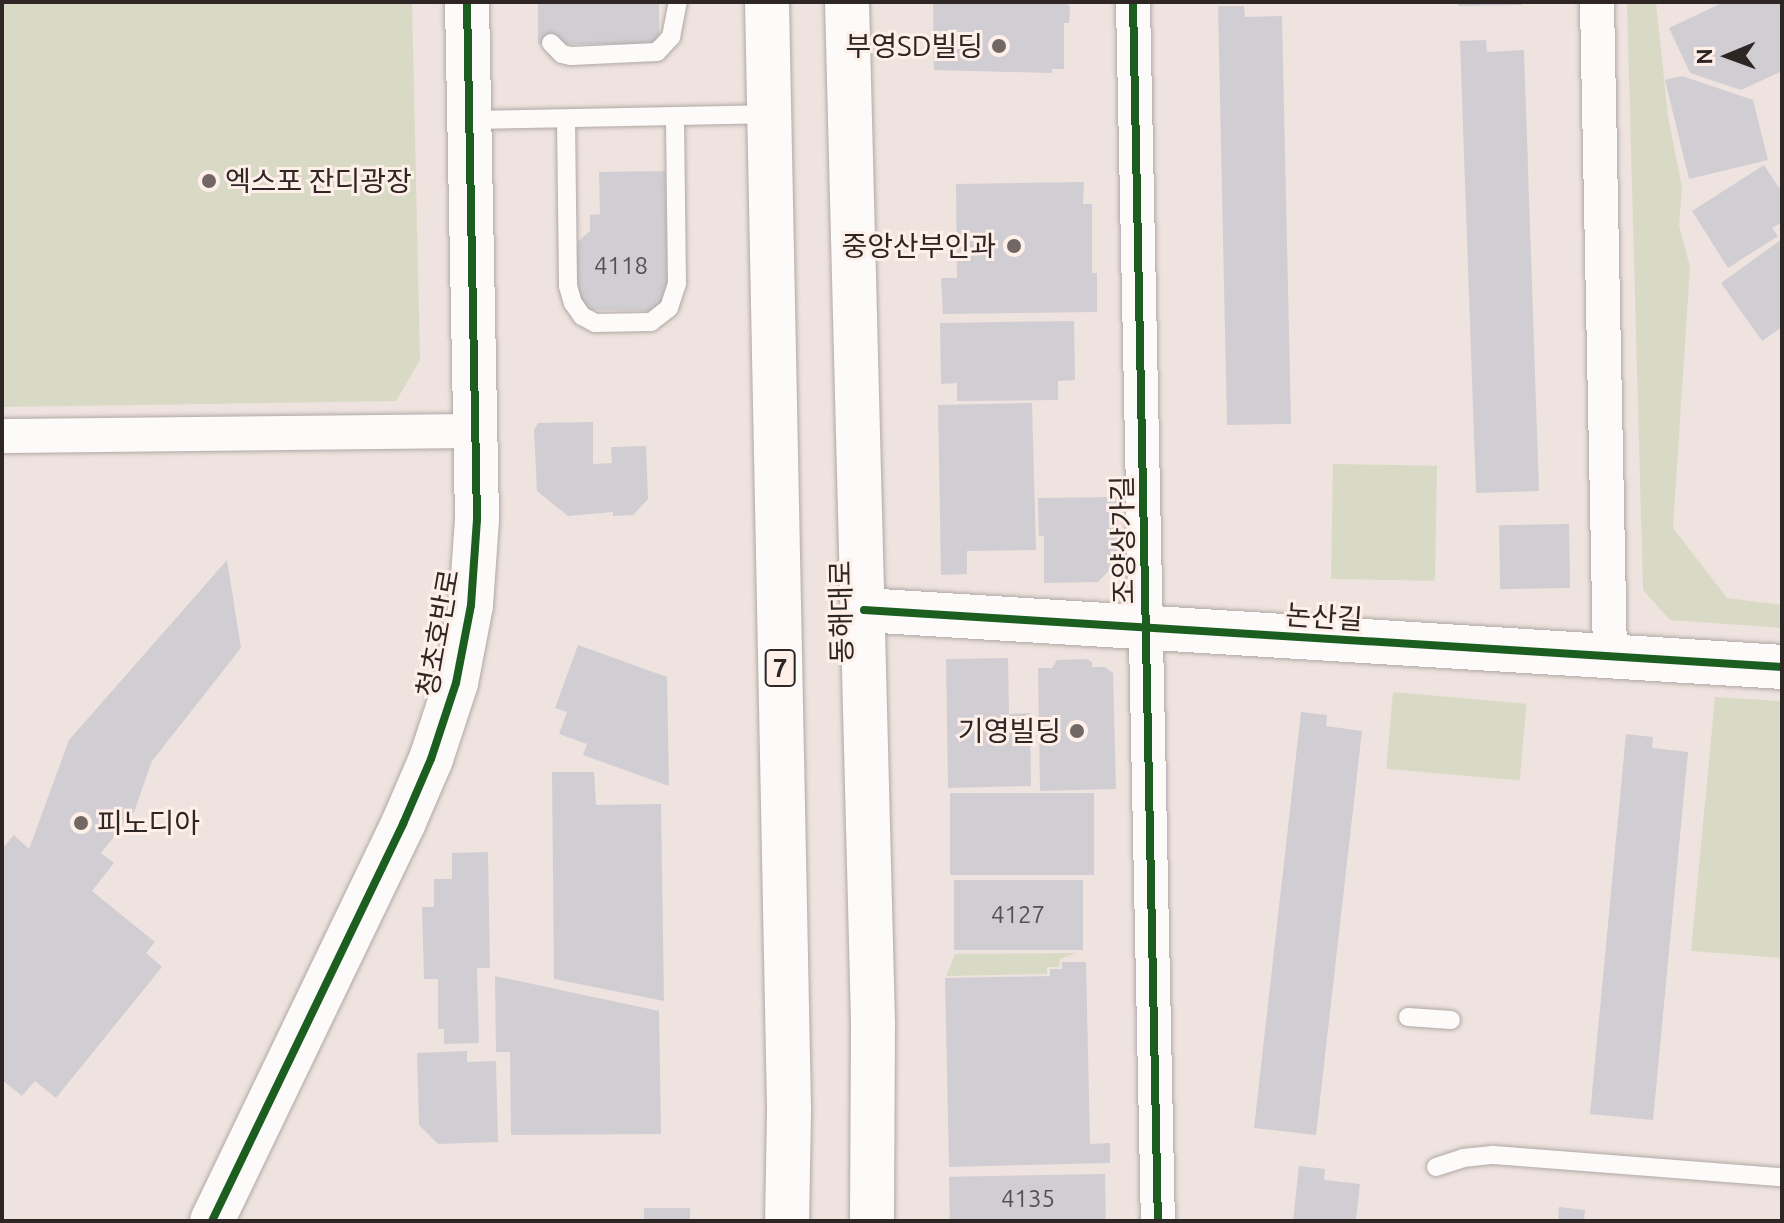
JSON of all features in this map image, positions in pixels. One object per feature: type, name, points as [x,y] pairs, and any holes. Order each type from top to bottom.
[{"type":"main road","name":"청초호반로","points":[[212,1221],[403,824],[431,759],[456,683],[471,605],[477,519],[467,2]]},
{"type":"main road","name":"7","points":[[767,2],[789,1111],[787,1221]]},
{"type":"main road","name":"동해대로","points":[[847,2],[873,1025],[872,1221]]},
{"type":"main road","name":"논산길","points":[[864,610],[1782,667]]},
{"type":"street","name":"조양상가길","points":[[1133,2],[1158,1221]]},
{"type":"street","points":[[1597,2],[1610,658]]},
{"type":"street","points":[[2,436],[476,431]]},
{"type":"lane","points":[[551,43],[562,54],[571,56],[657,52],[671,37],[678,2]]},
{"type":"lane","points":[[470,120],[769,114]]},
{"type":"lane","points":[[566,119],[568,286],[573,303],[582,316],[595,323],[651,322],[669,308],[677,284],[675,116]]},
{"type":"lane","points":[[1408,1017],[1451,1020]]},
{"type":"lane","points":[[1436,1167],[1463,1158],[1493,1155],[1782,1177]]},
{"type":"green space","name":"엑스포 잔디광장","points":[[2,2],[412,2],[420,360],[396,401],[2,407]]},
{"type":"green space","points":[[1627,2],[1656,2],[1668,116],[1682,188],[1679,225],[1690,267],[1673,528],[1727,598],[1782,605],[1782,628],[1670,620],[1643,590]]},
{"type":"green space","points":[[1333,464],[1437,466],[1435,581],[1331,579]]},
{"type":"green space","points":[[1393,692],[1526,704],[1520,780],[1386,769]]},
{"type":"green space","points":[[1715,697],[1782,701],[1782,958],[1691,951]]},
{"type":"green space","points":[[1076,953],[1060,959],[1059,967],[1047,967],[1047,974],[946,976],[955,954]]},
{"type":"building","points":[[538,2],[659,2],[659,44],[538,44]]},
{"type":"building","name":"부영SD빌딩","points":[[933,2],[1064,2],[1070,6],[1069,23],[1064,23],[1064,69],[1052,69],[1052,73],[934,70]]},
{"type":"building","points":[[1458,2],[1522,2],[1522,5],[1458,6]]},
{"type":"building","points":[[1724,2],[1781,2],[1782,71],[1741,90],[1690,73],[1669,28]]},
{"type":"building","points":[[1218,6],[1244,6],[1245,17],[1282,16],[1291,424],[1227,425]]},
{"type":"building","points":[[1486,40],[1487,52],[1524,50],[1539,491],[1476,493],[1460,41]]},
{"type":"building","points":[[1682,76],[1753,100],[1768,160],[1689,179],[1665,80]]},
{"type":"building","points":[[1764,165],[1782,192],[1782,222],[1772,228],[1778,236],[1728,268],[1692,211]]},
{"type":"building","points":[[665,171],[668,289],[662,303],[650,311],[589,310],[577,297],[575,244],[590,231],[590,215],[600,214],[599,172]]},
{"type":"building","points":[[1084,182],[1083,204],[1092,204],[1092,273],[1097,273],[1097,312],[943,314],[941,278],[957,278],[956,184]]},
{"type":"building","points":[[1782,239],[1782,327],[1762,341],[1721,283]]},
{"type":"building","points":[[1074,321],[1075,380],[1058,381],[1058,400],[957,401],[957,383],[941,384],[940,323]]},
{"type":"building","points":[[1032,403],[1036,550],[967,551],[967,574],[941,575],[938,405]]},
{"type":"building","points":[[593,422],[593,464],[612,463],[611,447],[646,446],[648,499],[633,515],[613,516],[613,512],[568,516],[537,491],[534,430],[538,423]]},
{"type":"building","points":[[1117,497],[1118,561],[1098,582],[1044,583],[1044,536],[1039,536],[1038,498]]},
{"type":"building","points":[[1569,524],[1570,588],[1500,589],[1499,525]]},
{"type":"building","name":"피노디아","points":[[227,560],[241,648],[152,761],[134,812],[101,853],[114,863],[92,891],[155,942],[146,953],[162,967],[56,1098],[35,1081],[22,1096],[2,1080],[2,849],[14,835],[29,849],[69,740]]},
{"type":"building","points":[[578,645],[667,677],[669,786],[583,755],[587,744],[559,734],[567,712],[555,708]]},
{"type":"building","points":[[1008,658],[1009,714],[1030,713],[1031,786],[948,788],[946,659]]},
{"type":"building","name":"기영빌딩","points":[[1087,659],[1092,662],[1092,667],[1105,667],[1113,673],[1116,789],[1040,791],[1038,668],[1052,668],[1057,660]]},
{"type":"building","points":[[1301,712],[1327,715],[1326,726],[1362,731],[1316,1135],[1254,1128]]},
{"type":"building","points":[[1626,734],[1653,737],[1652,748],[1688,752],[1653,1120],[1590,1114]]},
{"type":"building","points":[[552,772],[594,772],[596,805],[661,804],[664,1001],[554,979]]},
{"type":"building","points":[[950,793],[1094,793],[1094,875],[950,875]]},
{"type":"building","points":[[488,852],[490,968],[477,968],[479,1043],[444,1044],[444,1029],[438,1029],[438,979],[424,979],[422,907],[434,907],[434,879],[452,879],[452,853]]},
{"type":"building","points":[[954,880],[1083,880],[1083,950],[954,950]]},
{"type":"building","points":[[1062,962],[1086,962],[1090,1144],[1110,1143],[1110,1163],[949,1167],[945,978],[1050,976],[1050,969],[1062,969]]},
{"type":"building","points":[[495,976],[659,1011],[661,1134],[511,1135],[510,1052],[496,1052]]},
{"type":"building","points":[[467,1051],[467,1062],[496,1061],[498,1142],[438,1144],[419,1125],[417,1053]]},
{"type":"building","points":[[1299,1166],[1325,1169],[1324,1180],[1360,1184],[1356,1221],[1293,1221]]},
{"type":"building","points":[[1105,1174],[1106,1221],[950,1221],[949,1177]]},
{"type":"building","points":[[1559,1207],[1585,1210],[1584,1221],[1558,1221]]},
{"type":"building","points":[[644,1208],[690,1208],[690,1221],[644,1221]]},
{"type":"cycle path","points":[[212,1221],[403,824],[431,759],[456,683],[471,605],[477,519],[467,2]]},
{"type":"cycle path","points":[[1133,2],[1158,1221]]},
{"type":"cycle path","points":[[864,610],[1782,667]]},
{"type":"place","name":"부영SD빌딩","points":[[999,46]]},
{"type":"place","name":"엑스포 잔디광장","points":[[209,181]]},
{"type":"place","name":"중앙산부인과","points":[[1014,246]]},
{"type":"place","name":"기영빌딩","points":[[1077,731]]},
{"type":"place","name":"피노디아","points":[[81,823]]}]
